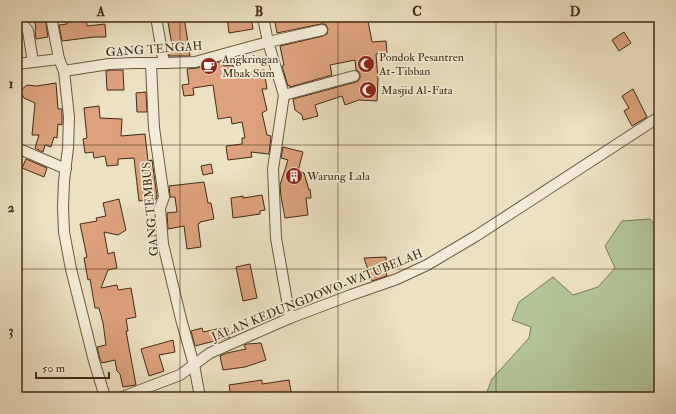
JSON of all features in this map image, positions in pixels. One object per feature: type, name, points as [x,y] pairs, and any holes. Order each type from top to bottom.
[{"type":"street","points":[[18,17],[20,24],[23,24],[28,31],[33,62]]},
{"type":"street","points":[[51,17],[59,59],[64,71],[69,117],[63,207],[64,232],[71,269],[94,361],[105,397]]},
{"type":"street","points":[[156,17],[164,64]]},
{"type":"street","points":[[264,17],[268,42],[284,94],[273,169],[276,238],[290,318]]},
{"type":"street","name":"GANG TENGAH","points":[[64,71],[109,64],[164,64],[195,62],[268,42],[322,30]]},
{"type":"street","points":[[17,64],[59,59]]},
{"type":"street","name":"GANG TEMBUS","points":[[151,64],[154,128],[164,197],[160,208],[164,244],[181,320],[194,365],[200,397]]},
{"type":"street","points":[[284,94],[354,76]]},
{"type":"street","name":"JALAN KEDUNGDOWO-WATUBELAH","points":[[122,397],[180,375],[210,353],[290,318],[397,279],[427,265],[489,227],[659,117]]},
{"type":"street","points":[[17,148],[66,169]]},
{"type":"green space","points":[[650,219],[659,230],[659,397],[485,397],[492,379],[529,338],[531,327],[512,320],[519,302],[553,277],[573,295],[598,287],[615,268],[605,246],[622,221]]},
{"type":"building","points":[[34,17],[45,17],[48,37],[36,39]]},
{"type":"building","points":[[66,17],[86,17],[87,26],[105,24],[106,37],[62,41],[59,25],[67,24]]},
{"type":"building","points":[[167,17],[184,17],[190,56],[169,56],[168,45],[172,45]]},
{"type":"building","points":[[227,17],[251,17],[253,29],[229,33]]},
{"type":"building","points":[[274,17],[366,17],[372,42],[386,41],[387,53],[376,54],[378,79],[377,101],[359,100],[345,105],[342,96],[315,105],[318,116],[303,120],[302,115],[295,110],[293,99],[356,82],[360,78],[360,74],[356,70],[355,60],[330,65],[332,75],[290,87],[289,85],[288,86],[282,66],[284,65],[280,46],[323,36],[327,34],[328,29],[326,25],[321,24],[277,33]]},
{"type":"building","points":[[624,32],[631,43],[619,51],[612,40]]},
{"type":"building","points":[[223,61],[224,66],[233,65],[234,74],[264,70],[267,89],[262,89],[267,110],[262,113],[267,135],[271,136],[269,154],[251,152],[252,157],[228,160],[226,146],[242,144],[242,138],[245,138],[242,122],[232,124],[231,117],[218,119],[213,85],[193,88],[194,95],[184,96],[182,85],[189,84],[187,69]]},
{"type":"building","points":[[123,70],[124,90],[107,90],[106,71]]},
{"type":"building","points":[[56,83],[58,109],[62,109],[62,125],[58,124],[57,138],[54,137],[51,147],[45,145],[43,152],[35,148],[39,135],[32,135],[35,103],[24,98],[20,91],[27,85],[36,86]]},
{"type":"building","points":[[633,89],[647,117],[632,126],[624,111],[629,108],[622,96]]},
{"type":"building","points":[[146,92],[147,112],[137,112],[136,93]]},
{"type":"building","points":[[99,106],[100,118],[122,119],[121,136],[145,134],[148,161],[152,160],[157,196],[156,199],[139,201],[134,158],[118,159],[118,165],[107,166],[105,156],[94,158],[93,152],[85,153],[83,139],[87,138],[84,108]]},
{"type":"building","points":[[283,147],[303,152],[298,171],[304,173],[309,190],[310,189],[311,198],[306,198],[308,215],[285,218],[280,185],[288,160],[281,158]]},
{"type":"building","points":[[26,159],[47,168],[44,177],[22,168]]},
{"type":"building","points":[[211,164],[213,173],[203,175],[201,166]]},
{"type":"building","points":[[204,182],[208,203],[211,203],[214,219],[200,222],[198,224],[201,247],[187,249],[184,226],[168,229],[167,213],[177,212],[175,197],[170,197],[169,186]]},
{"type":"building","points":[[262,195],[265,210],[260,211],[260,214],[233,218],[231,198]]},
{"type":"building","points":[[119,199],[126,230],[118,235],[104,232],[108,254],[114,252],[117,268],[108,270],[101,288],[117,285],[118,290],[131,288],[136,317],[126,319],[128,331],[126,331],[136,385],[123,387],[120,374],[117,371],[115,360],[102,363],[100,359],[97,347],[106,345],[103,323],[99,308],[95,308],[90,279],[88,280],[84,258],[87,257],[80,224],[97,221],[96,218],[106,216],[103,203]]},
{"type":"building","points":[[386,257],[387,268],[385,268],[387,276],[372,281],[364,258]]},
{"type":"building","points":[[250,264],[257,298],[243,301],[236,267]]},
{"type":"building","points":[[227,327],[230,337],[195,346],[191,331],[202,328],[203,332]]},
{"type":"building","points":[[173,340],[175,352],[159,355],[164,371],[149,376],[141,349]]},
{"type":"building","points":[[261,343],[266,360],[245,367],[223,370],[220,356],[246,349],[244,345],[247,344]]},
{"type":"building","points":[[262,380],[262,384],[289,380],[292,397],[231,397],[229,385]]},
{"type":"place","name":"Pondok Pesantren At-Tibban","points":[[366,64]]},
{"type":"place","name":"Angkringan Mbak Sum","points":[[209,66]]},
{"type":"place","name":"Masjid Al-Fata","points":[[368,90]]},
{"type":"place","name":"Warung Lala","points":[[294,176]]}]
